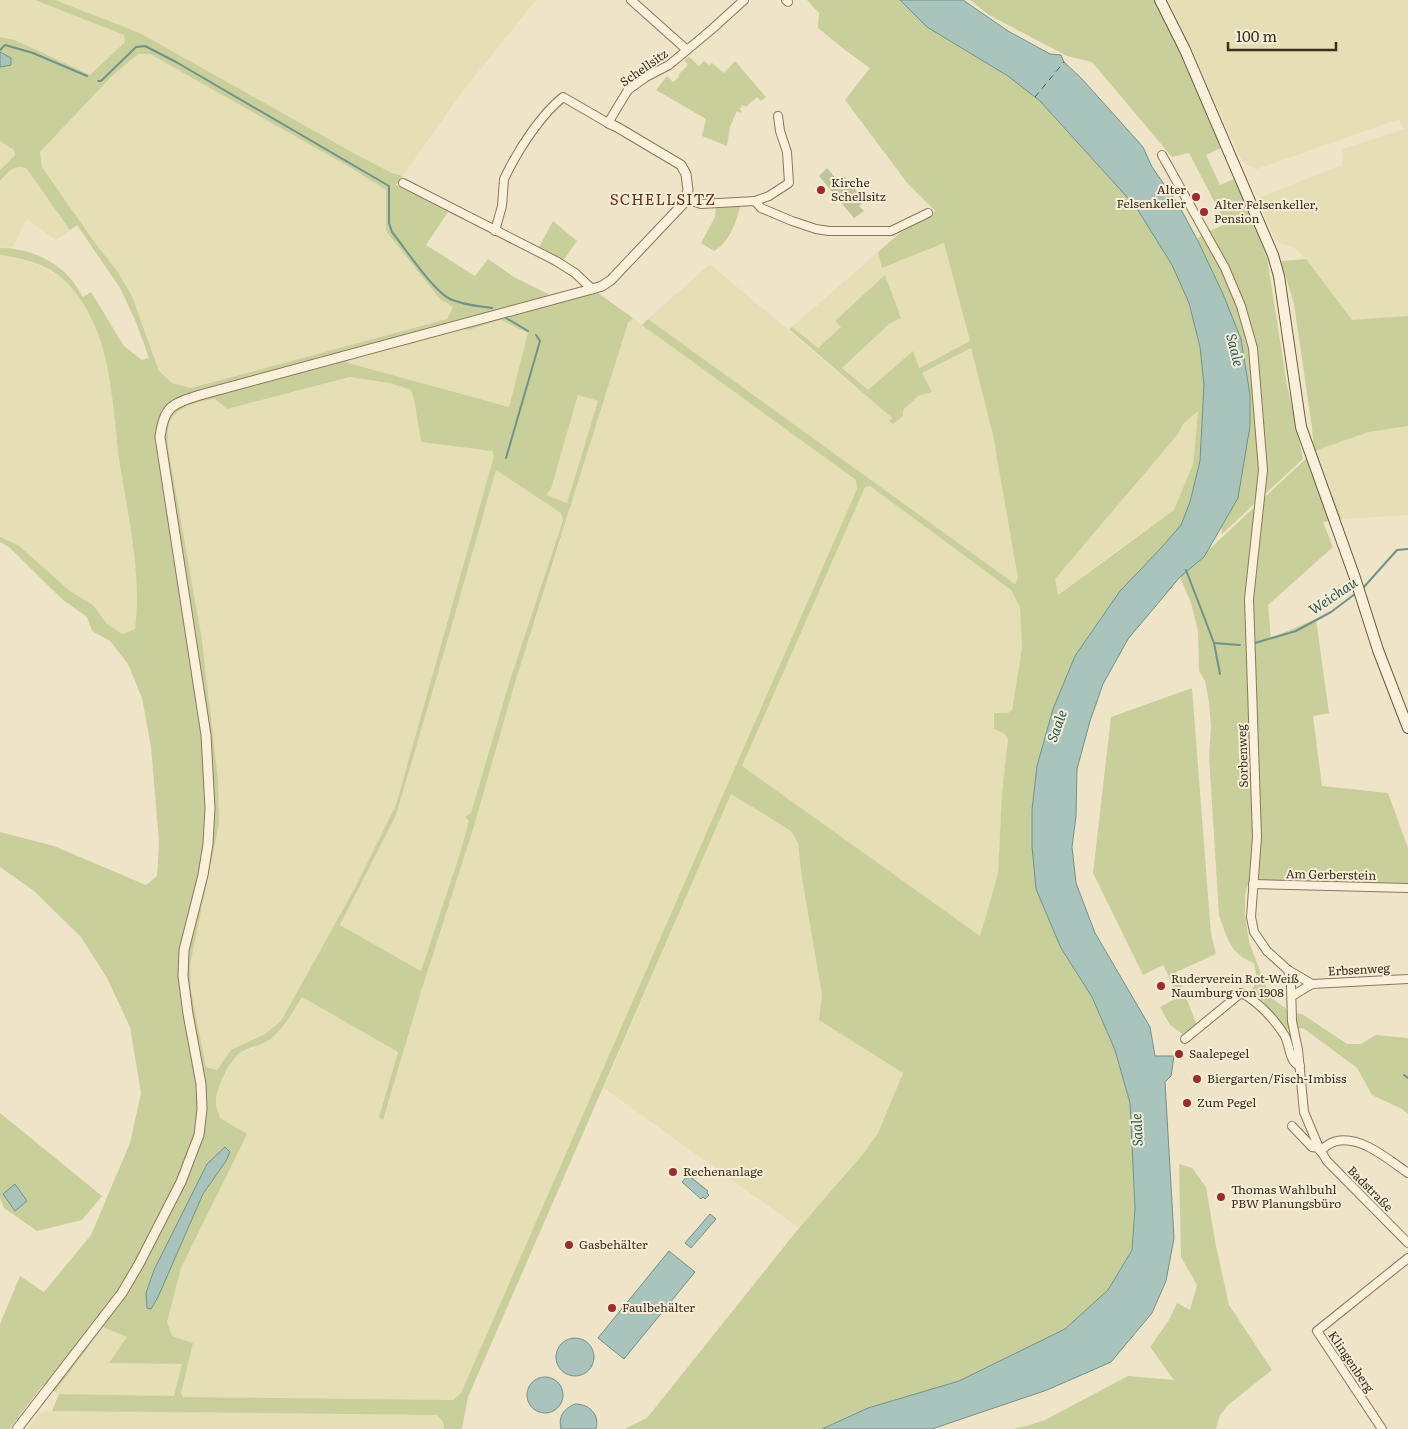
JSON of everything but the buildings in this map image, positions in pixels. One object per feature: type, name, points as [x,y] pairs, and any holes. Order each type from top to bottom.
[{"type":"main road","points":[[1160,0],[1185,50],[1273,255],[1279,276],[1300,427],[1408,728]]},
{"type":"street","points":[[631,0],[687,50]]},
{"type":"street","name":"Schellsitz","points":[[608,123],[628,90],[646,77],[670,65],[744,0]]},
{"type":"street","points":[[16,1429],[122,1293],[181,1182],[199,1135],[202,1109],[201,1084],[183,976],[184,950],[203,875],[208,844],[210,808],[206,736],[160,438],[162,421],[176,402],[200,394],[602,286],[611,280],[681,207],[688,190],[686,174],[681,165],[563,97],[547,112],[509,169],[504,179],[502,206],[495,231]]},
{"type":"street","points":[[685,199],[701,204],[755,201],[769,196],[789,183],[787,152],[780,131],[778,116]]},
{"type":"street","name":"Sorbenweg","points":[[1162,155],[1225,268],[1248,327],[1253,348],[1263,453],[1262,490],[1249,599],[1257,838],[1250,911],[1254,932],[1266,951],[1288,970],[1312,984]]},
{"type":"street","points":[[403,183],[556,261],[575,273],[592,289]]},
{"type":"street","points":[[755,201],[761,208],[792,221],[829,231],[891,231],[928,214]]},
{"type":"street","name":"Am Gerberstein","points":[[1253,884],[1268,886],[1408,888]]},
{"type":"street","points":[[1288,970],[1292,996],[1292,1021],[1300,1066]]},
{"type":"street","name":"Erbsenweg","points":[[1312,984],[1408,979]]},
{"type":"street","points":[[1292,996],[1312,984]]},
{"type":"street","name":"Badstraße","points":[[1185,1040],[1241,993],[1256,1002],[1284,1035],[1290,1046],[1295,1064],[1300,1066],[1304,1112],[1319,1150],[1333,1168],[1408,1243]]},
{"type":"street","name":"Badstraße","points":[[1292,1126],[1312,1147],[1319,1150]]},
{"type":"street","points":[[1319,1150],[1334,1141],[1352,1141],[1369,1148],[1408,1173]]},
{"type":"street","name":"Klingenberg","points":[[1382,1429],[1317,1331],[1408,1258]]},
{"type":"shaded area","points":[[0,0],[35,0],[124,35],[125,42],[90,75],[15,40],[0,37]]},
{"type":"shaded area","points":[[55,0],[536,0],[462,92],[403,176],[392,173],[357,155],[140,33]]},
{"type":"shaded area","points":[[1168,0],[1408,0],[1408,316],[1352,321],[1298,250],[1280,243],[1274,237],[1258,198],[1342,165],[1343,149],[1404,129],[1399,119],[1257,169],[1247,165],[1240,157]]},
{"type":"shaded area","points":[[138,54],[150,54],[351,168],[386,190],[386,231],[439,298],[453,307],[447,319],[191,388],[172,383],[159,371],[132,296],[117,271],[42,167],[40,152],[112,76]]},
{"type":"shaded area","points":[[0,141],[14,150],[15,155],[0,170]]},
{"type":"shaded area","points":[[20,166],[27,169],[34,176],[70,230],[56,240],[27,219],[13,247],[0,248],[0,181],[14,167]]},
{"type":"shaded area","points":[[944,242],[970,341],[918,368],[912,352],[868,390],[842,368],[889,324],[901,318],[835,321],[841,327],[818,348],[792,327],[878,252],[883,268]]},
{"type":"shaded area","points":[[0,255],[17,258],[41,266],[62,278],[80,299],[95,325],[111,379],[120,464],[138,577],[138,611],[135,629],[123,634],[107,624],[93,605],[70,591],[18,545],[0,537]]},
{"type":"shaded area","points":[[710,264],[892,418],[918,396],[932,392],[922,373],[971,348],[993,435],[1011,531],[1018,578],[1015,584],[648,319]]},
{"type":"shaded area","points":[[633,318],[856,480],[857,489],[461,1393],[453,1400],[183,1397],[181,1393],[193,1343],[172,1336],[167,1322],[181,1268],[203,1220],[220,1118],[216,1103],[218,1088],[232,1061],[240,1053],[254,1048],[283,1026],[302,997],[398,1052],[379,1117],[383,1119],[607,386],[628,323]]},
{"type":"shaded area","points":[[501,320],[529,333],[509,407],[348,363],[345,360],[462,328],[468,330]]},
{"type":"shaded area","points":[[351,377],[389,383],[411,390],[421,442],[492,451],[494,456],[396,805],[355,888],[281,1021],[265,1034],[231,1050],[217,1070],[206,1067],[191,991],[190,965],[219,824],[218,779],[202,640],[169,453],[167,428],[175,414],[186,406],[205,400],[215,399],[227,409]]},
{"type":"shaded area","points":[[578,395],[598,401],[567,503],[546,495],[551,489]]},
{"type":"shaded area","points":[[1198,410],[1193,464],[1174,510],[1057,595],[1054,579],[1178,434],[1183,424]]},
{"type":"shaded area","points":[[1408,426],[1408,515],[1342,519],[1314,451],[1369,432]]},
{"type":"shaded area","points":[[496,470],[561,513],[563,520],[509,683],[471,813],[465,817],[469,820],[460,853],[421,971],[340,925],[396,815]]},
{"type":"shaded area","points":[[870,486],[1011,590],[1020,607],[1022,648],[1012,710],[1008,713],[994,713],[1008,739],[1002,793],[998,874],[980,936],[741,767],[865,487]]},
{"type":"shaded area","points":[[731,794],[791,831],[798,843],[802,879],[822,994],[819,1020],[903,1072],[878,1133],[863,1154],[799,1228],[604,1088]]},
{"type":"shaded area","points":[[103,1327],[128,1337],[109,1363],[182,1364],[174,1396],[59,1394],[55,1392]]},
{"type":"shaded area","points":[[52,1411],[437,1415],[444,1422],[444,1429],[27,1429],[39,1414]]},
{"type":"green space","points":[[35,0],[55,0],[140,33],[357,155],[392,173],[403,176],[396,185],[448,212],[426,245],[475,276],[488,259],[514,277],[562,301],[598,293],[633,318],[628,323],[514,686],[474,826],[421,992],[383,1120],[379,1117],[398,1052],[302,997],[288,1020],[274,1036],[266,1042],[244,1050],[232,1061],[221,1083],[216,1097],[216,1107],[220,1118],[247,1134],[181,1268],[167,1322],[172,1336],[193,1343],[181,1393],[183,1397],[453,1400],[461,1393],[857,489],[856,480],[642,325],[648,319],[1015,584],[1018,578],[993,435],[971,348],[922,373],[932,392],[918,396],[903,410],[903,416],[893,424],[889,421],[892,418],[789,329],[792,327],[818,348],[841,327],[835,321],[885,275],[901,318],[889,324],[842,368],[868,390],[913,351],[919,368],[970,341],[944,243],[882,268],[878,252],[901,232],[935,211],[908,184],[845,100],[870,68],[818,28],[819,13],[807,0],[900,0],[927,27],[1008,76],[1040,101],[1136,207],[1172,265],[1189,303],[1200,347],[1204,385],[1200,461],[1190,502],[1181,525],[1075,656],[1053,709],[1037,766],[1032,810],[1061,948],[1092,997],[1115,1050],[1130,1103],[1135,1208],[1132,1249],[1108,1290],[1065,1329],[959,1381],[868,1408],[822,1429],[624,1429],[647,1418],[799,1228],[863,1154],[878,1133],[903,1073],[819,1020],[822,994],[802,879],[798,843],[791,831],[731,794],[468,1397],[462,1429],[444,1429],[443,1422],[437,1415],[52,1411],[59,1394],[174,1396],[182,1364],[109,1363],[127,1337],[103,1327],[55,1392],[43,1385],[9,1429],[0,1429],[0,1324],[20,1276],[44,1292],[91,1235],[130,1143],[141,1093],[130,1027],[107,978],[81,937],[34,891],[0,867],[0,832],[54,846],[146,885],[157,876],[159,842],[151,747],[142,698],[128,664],[110,641],[92,631],[87,617],[63,600],[9,547],[0,542],[0,537],[18,545],[70,591],[93,605],[107,624],[123,634],[135,629],[137,589],[134,550],[121,471],[108,369],[102,345],[93,321],[80,299],[63,279],[42,266],[0,255],[0,248],[9,248],[38,255],[56,265],[72,280],[83,297],[91,292],[124,346],[142,360],[149,358],[136,322],[120,288],[77,225],[70,230],[27,169],[22,167],[15,168],[0,181],[0,170],[15,155],[14,150],[0,141],[0,67],[4,67],[5,54],[0,52],[0,37],[15,40],[90,75],[125,42],[124,35]],"holes":[[[138,54],[150,54],[351,168],[386,190],[386,231],[439,298],[453,307],[447,319],[191,388],[172,383],[159,371],[132,296],[117,271],[42,167],[40,152],[112,76]],[[501,320],[528,333],[509,407],[348,363],[345,360],[462,328],[468,330]],[[350,377],[389,383],[411,390],[421,442],[492,451],[494,456],[396,805],[355,888],[281,1021],[265,1034],[231,1050],[217,1070],[206,1067],[191,991],[190,965],[219,824],[218,779],[202,640],[169,453],[168,435],[170,422],[179,411],[193,404],[215,399],[227,409]],[[578,395],[598,401],[567,503],[546,495],[551,489]],[[1198,411],[1193,464],[1174,510],[1058,595],[1055,579],[1178,434],[1183,424]],[[496,470],[561,513],[563,520],[509,683],[471,813],[465,817],[469,821],[460,853],[421,971],[340,925],[396,815],[445,649]],[[870,486],[1011,590],[1020,607],[1022,648],[1012,710],[1008,713],[994,713],[994,729],[1005,734],[1008,739],[1002,793],[998,874],[980,936],[742,766],[865,487]],[[207,1164],[209,1187],[203,1194],[158,1297],[146,1293],[154,1270]]]},
{"type":"green space","points":[[970,0],[1154,0],[1186,64],[1223,147],[1206,155],[1220,185],[1236,178],[1267,258],[1287,385],[1303,459],[1222,534],[1221,524],[1238,498],[1223,294],[1197,239],[1207,232],[1226,224],[1189,153],[1172,157],[1092,62],[1067,56],[989,15]]},
{"type":"green space","points":[[689,57],[699,66],[704,61],[709,65],[712,63],[724,73],[735,61],[766,97],[761,101],[757,97],[746,107],[743,105],[739,109],[742,111],[741,113],[737,111],[730,127],[727,146],[702,136],[706,119],[656,90],[667,76],[673,82],[679,77],[678,75],[688,65],[684,60]]},
{"type":"green space","points":[[827,168],[837,180],[844,176],[865,201],[859,206],[864,211],[854,218],[819,176]]},
{"type":"green space","points":[[716,207],[740,207],[728,238],[714,251],[701,243],[715,217]]},
{"type":"green space","points":[[553,221],[577,241],[563,261],[538,249]]},
{"type":"green space","points":[[1306,259],[1352,320],[1408,316],[1408,426],[1369,432],[1314,451],[1294,304],[1281,261]]},
{"type":"green space","points":[[1314,451],[1342,519],[1323,522],[1333,547],[1268,605],[1271,638],[1316,619],[1329,713],[1313,716],[1322,786],[1388,793],[1408,848],[1408,883],[1249,880],[1245,895],[1245,914],[1249,942],[1270,997],[1292,1013],[1302,1014],[1347,1044],[1361,1044],[1376,1035],[1408,1038],[1408,1114],[1402,1109],[1372,1095],[1357,1068],[1303,1028],[1285,1030],[1263,1001],[1251,991],[1257,980],[1254,963],[1234,950],[1227,938],[1219,915],[1209,757],[1211,727],[1209,702],[1205,681],[1199,671],[1198,631],[1191,603],[1180,577]]},
{"type":"green space","points":[[1192,688],[1211,934],[1216,954],[1176,972],[1197,1025],[1185,1036],[1170,1025],[1160,1007],[1179,997],[1163,965],[1143,975],[1093,873],[1111,717]]},
{"type":"green space","points":[[0,1113],[102,1196],[82,1220],[37,1231],[4,1208],[0,1198]]},
{"type":"green space","points":[[1179,1164],[1192,1168],[1206,1187],[1229,1305],[1272,1370],[1228,1405],[1220,1415],[1216,1429],[1013,1429],[1045,1420],[1128,1376],[1174,1380],[1150,1347],[1169,1320],[1177,1303],[1190,1310],[1197,1285],[1181,1257]]},
{"type":"water","name":"Saale","points":[[900,0],[963,0],[1008,31],[1050,54],[1061,55],[1064,62],[1082,79],[1143,147],[1152,167],[1178,204],[1198,241],[1223,294],[1241,339],[1250,395],[1250,426],[1238,498],[1204,557],[1180,577],[1128,639],[1103,684],[1090,721],[1077,769],[1076,816],[1072,847],[1076,883],[1095,933],[1150,1027],[1155,1056],[1174,1056],[1171,1076],[1165,1082],[1174,1238],[1166,1281],[1152,1313],[1111,1362],[1047,1390],[932,1429],[822,1429],[868,1408],[959,1381],[1065,1329],[1108,1290],[1132,1250],[1135,1208],[1130,1103],[1115,1050],[1092,997],[1061,948],[1036,889],[1032,846],[1032,810],[1037,766],[1053,709],[1075,656],[1120,591],[1181,525],[1190,502],[1200,461],[1204,385],[1200,347],[1189,303],[1172,265],[1136,207],[1040,101],[1008,76],[927,27]]},
{"type":"water","points":[[0,52],[11,58],[11,65],[0,67]]},
{"type":"water","points":[[225,1147],[230,1152],[226,1161],[203,1194],[158,1297],[151,1309],[147,1308],[146,1293],[154,1270],[207,1164]]},
{"type":"water","points":[[688,1175],[708,1191],[709,1195],[705,1199],[703,1197],[701,1199],[682,1182]]},
{"type":"water","points":[[15,1184],[27,1201],[15,1211],[3,1194]]},
{"type":"water","points":[[710,1214],[716,1219],[691,1248],[685,1243]]},
{"type":"water","points":[[669,1251],[695,1272],[624,1359],[598,1338]]},
{"type":"water","points":[[575,1338],[588,1344],[594,1357],[588,1370],[575,1376],[562,1370],[556,1357],[562,1344]]},
{"type":"water","points":[[545,1377],[552,1378],[558,1382],[562,1388],[562,1402],[558,1408],[552,1412],[545,1413],[538,1412],[532,1408],[528,1402],[527,1395],[528,1388],[532,1382],[538,1378]]},
{"type":"water","points":[[575,1404],[589,1408],[595,1414],[596,1429],[561,1429],[560,1421],[562,1414],[567,1408]]},
{"type":"waterway","points":[[0,50],[5,45],[33,53],[87,76]]},
{"type":"waterway","points":[[98,81],[101,81],[136,47],[145,46],[176,62],[389,186],[389,223],[392,232],[428,279],[450,299],[465,304],[492,308]]},
{"type":"waterway","points":[[506,318],[528,331]]},
{"type":"waterway","points":[[506,458],[540,341],[536,335]]},
{"type":"waterway","name":"Weichau","points":[[1363,588],[1397,550],[1408,549]]},
{"type":"waterway","name":"Weichau","points":[[1186,570],[1214,643],[1220,674]]},
{"type":"waterway","name":"Weichau","points":[[1255,643],[1296,631],[1331,612],[1355,594]]},
{"type":"waterway","name":"Weichau","points":[[1214,643],[1240,645]]},
{"type":"waterway","points":[[1404,1075],[1408,1078]]},
{"type":"ferry route","points":[[1035,97],[1064,62]]},
{"type":"place","name":"Kirche Schellsitz","points":[[821,190]]},
{"type":"place","name":"Alter Felsenkeller","points":[[1196,197]]},
{"type":"place","name":"Alter Felsenkeller, Pension","points":[[1204,212]]},
{"type":"place","name":"Ruderverein Rot-Weiß Naumburg von 1908","points":[[1161,986]]},
{"type":"place","name":"Saalepegel","points":[[1179,1054]]},
{"type":"place","name":"Biergarten/Fisch-Imbiss","points":[[1197,1079]]},
{"type":"place","name":"Zum Pegel","points":[[1187,1103]]},
{"type":"place","name":"Rechenanlage","points":[[673,1172]]},
{"type":"place","name":"Thomas Wahlbuhl PBW Planungsbüro","points":[[1221,1197]]},
{"type":"place","name":"Gasbehälter","points":[[569,1245]]},
{"type":"place","name":"Faulbehälter","points":[[612,1308]]},
{"type":"district","name":"SCHELLSITZ","points":[[663,200]]}]
